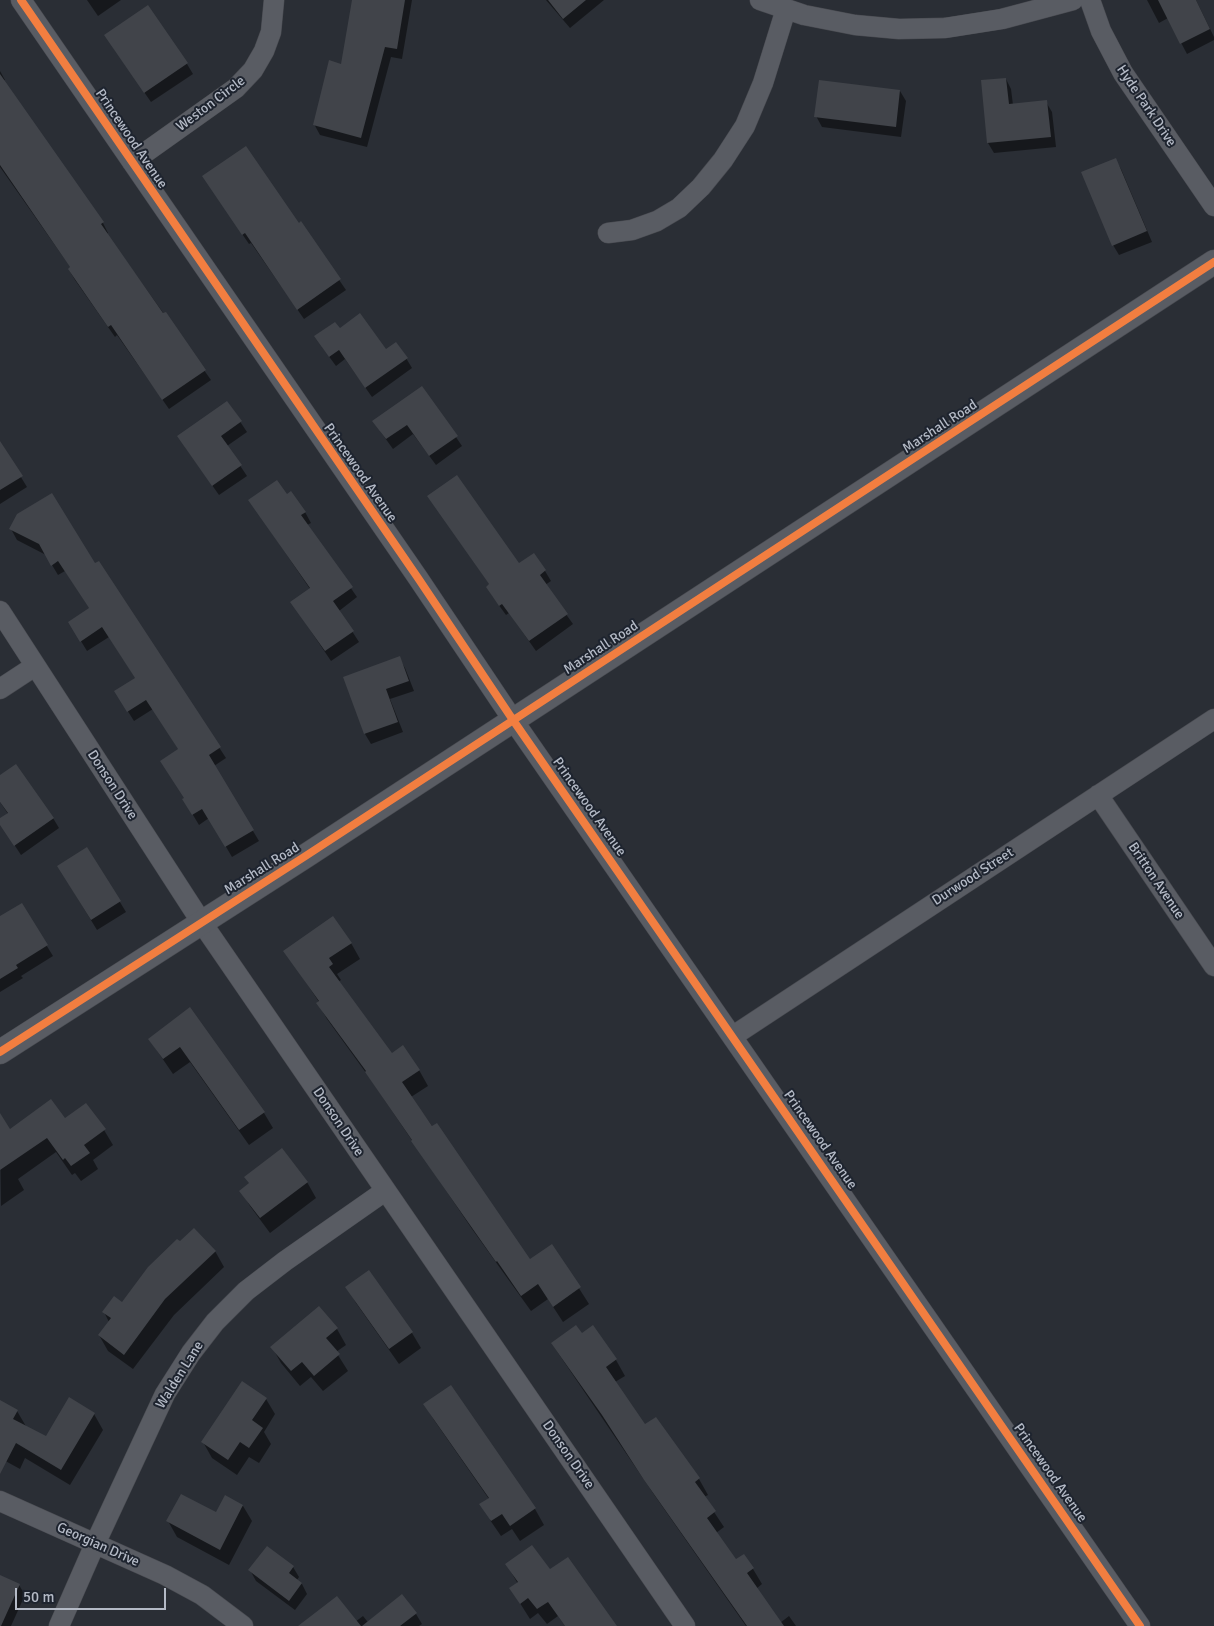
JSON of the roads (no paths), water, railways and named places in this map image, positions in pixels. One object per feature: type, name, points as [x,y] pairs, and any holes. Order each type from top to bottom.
[{"type":"street","name":"Princewood Avenue","points":[[20,0],[418,578],[513,720],[1140,1626]]},
{"type":"street","name":"Weston Circle","points":[[132,162],[236,88],[253,70],[264,51],[271,32],[274,0]]},
{"type":"street","points":[[760,0],[804,15],[855,25],[899,29],[946,28],[1002,19],[1073,0]]},
{"type":"street","name":"Hyde Park Drive","points":[[1090,0],[1101,31],[1123,73],[1214,206]]},
{"type":"street","points":[[608,233],[632,230],[657,222],[679,208],[701,187],[723,160],[745,126],[764,83],[786,9]]},
{"type":"street","name":"Marshall Road","points":[[0,1052],[304,858],[1214,262]]},
{"type":"street","name":"Donson Drive","points":[[0,611],[202,922],[685,1626]]},
{"type":"street","points":[[0,689],[35,666]]},
{"type":"street","name":"Durwood Street","points":[[732,1036],[1214,718]]},
{"type":"street","name":"Britton Avenue","points":[[1098,795],[1214,966]]},
{"type":"street","name":"Walden Lane","points":[[59,1626],[165,1394],[191,1353],[215,1322],[246,1291],[285,1261],[385,1191]]},
{"type":"street","name":"Georgian Drive","points":[[0,1501],[165,1575],[202,1595],[243,1626]]}]
